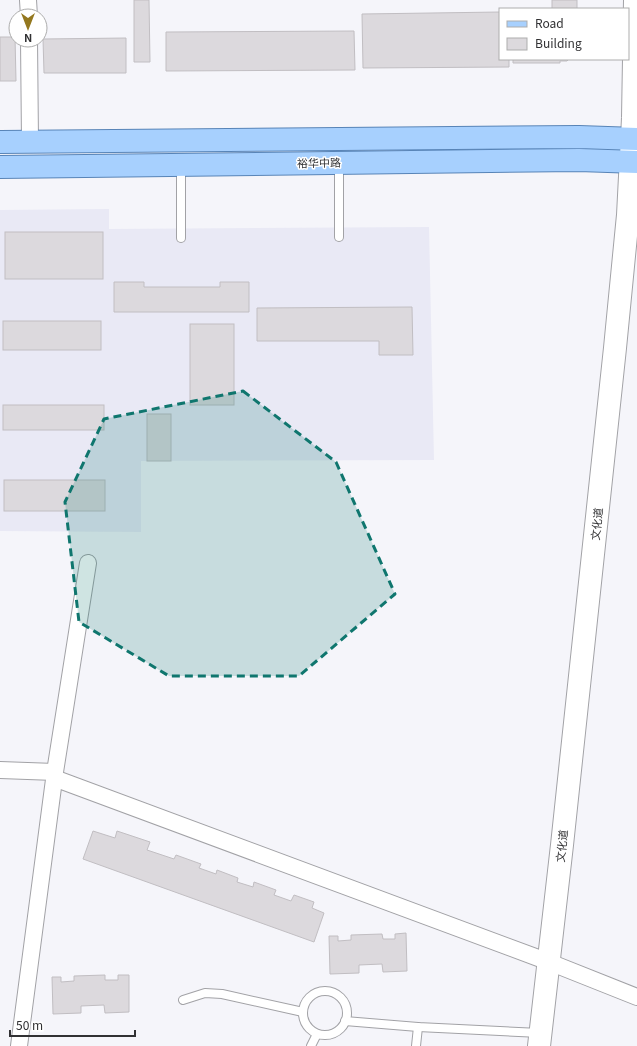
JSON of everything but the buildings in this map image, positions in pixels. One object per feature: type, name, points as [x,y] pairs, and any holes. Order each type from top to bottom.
[{"type":"main road","name":"文化道","points":[[540,1040],[634,162],[635,0]]},
{"type":"main road","points":[[0,142],[579,137],[635,139]]},
{"type":"main road","name":"裕华中路","points":[[0,167],[579,160],[634,162]]},
{"type":"street","points":[[29,48],[30,141]]},
{"type":"street","points":[[18,1046],[55,775],[88,563]]},
{"type":"street","points":[[0,770],[55,775],[549,962],[637,997]]},
{"type":"lane","points":[[339,163],[339,237]]},
{"type":"lane","points":[[181,165],[181,238]]},
{"type":"lane","points":[[330,992],[337,995],[342,1000],[345,1006],[345,1021],[338,1031],[332,1034],[317,1034],[310,1030],[305,1023],[303,1012],[304,1007],[314,994],[330,992]]},
{"type":"lane","points":[[183,1000],[205,994],[222,994],[303,1012]]},
{"type":"lane","points":[[345,1021],[540,1040]]},
{"type":"lane","points":[[416,1046],[418,1027]]},
{"type":"lane","points":[[312,1046],[317,1034]]},
{"type":"highlighted area","points":[[243,391],[336,462],[395,594],[299,676],[169,676],[79,622],[65,502],[104,419]]},
{"type":"shaded area","points":[[109,209],[109,229],[429,227],[434,460],[141,461],[141,532],[0,531],[0,210]]}]
